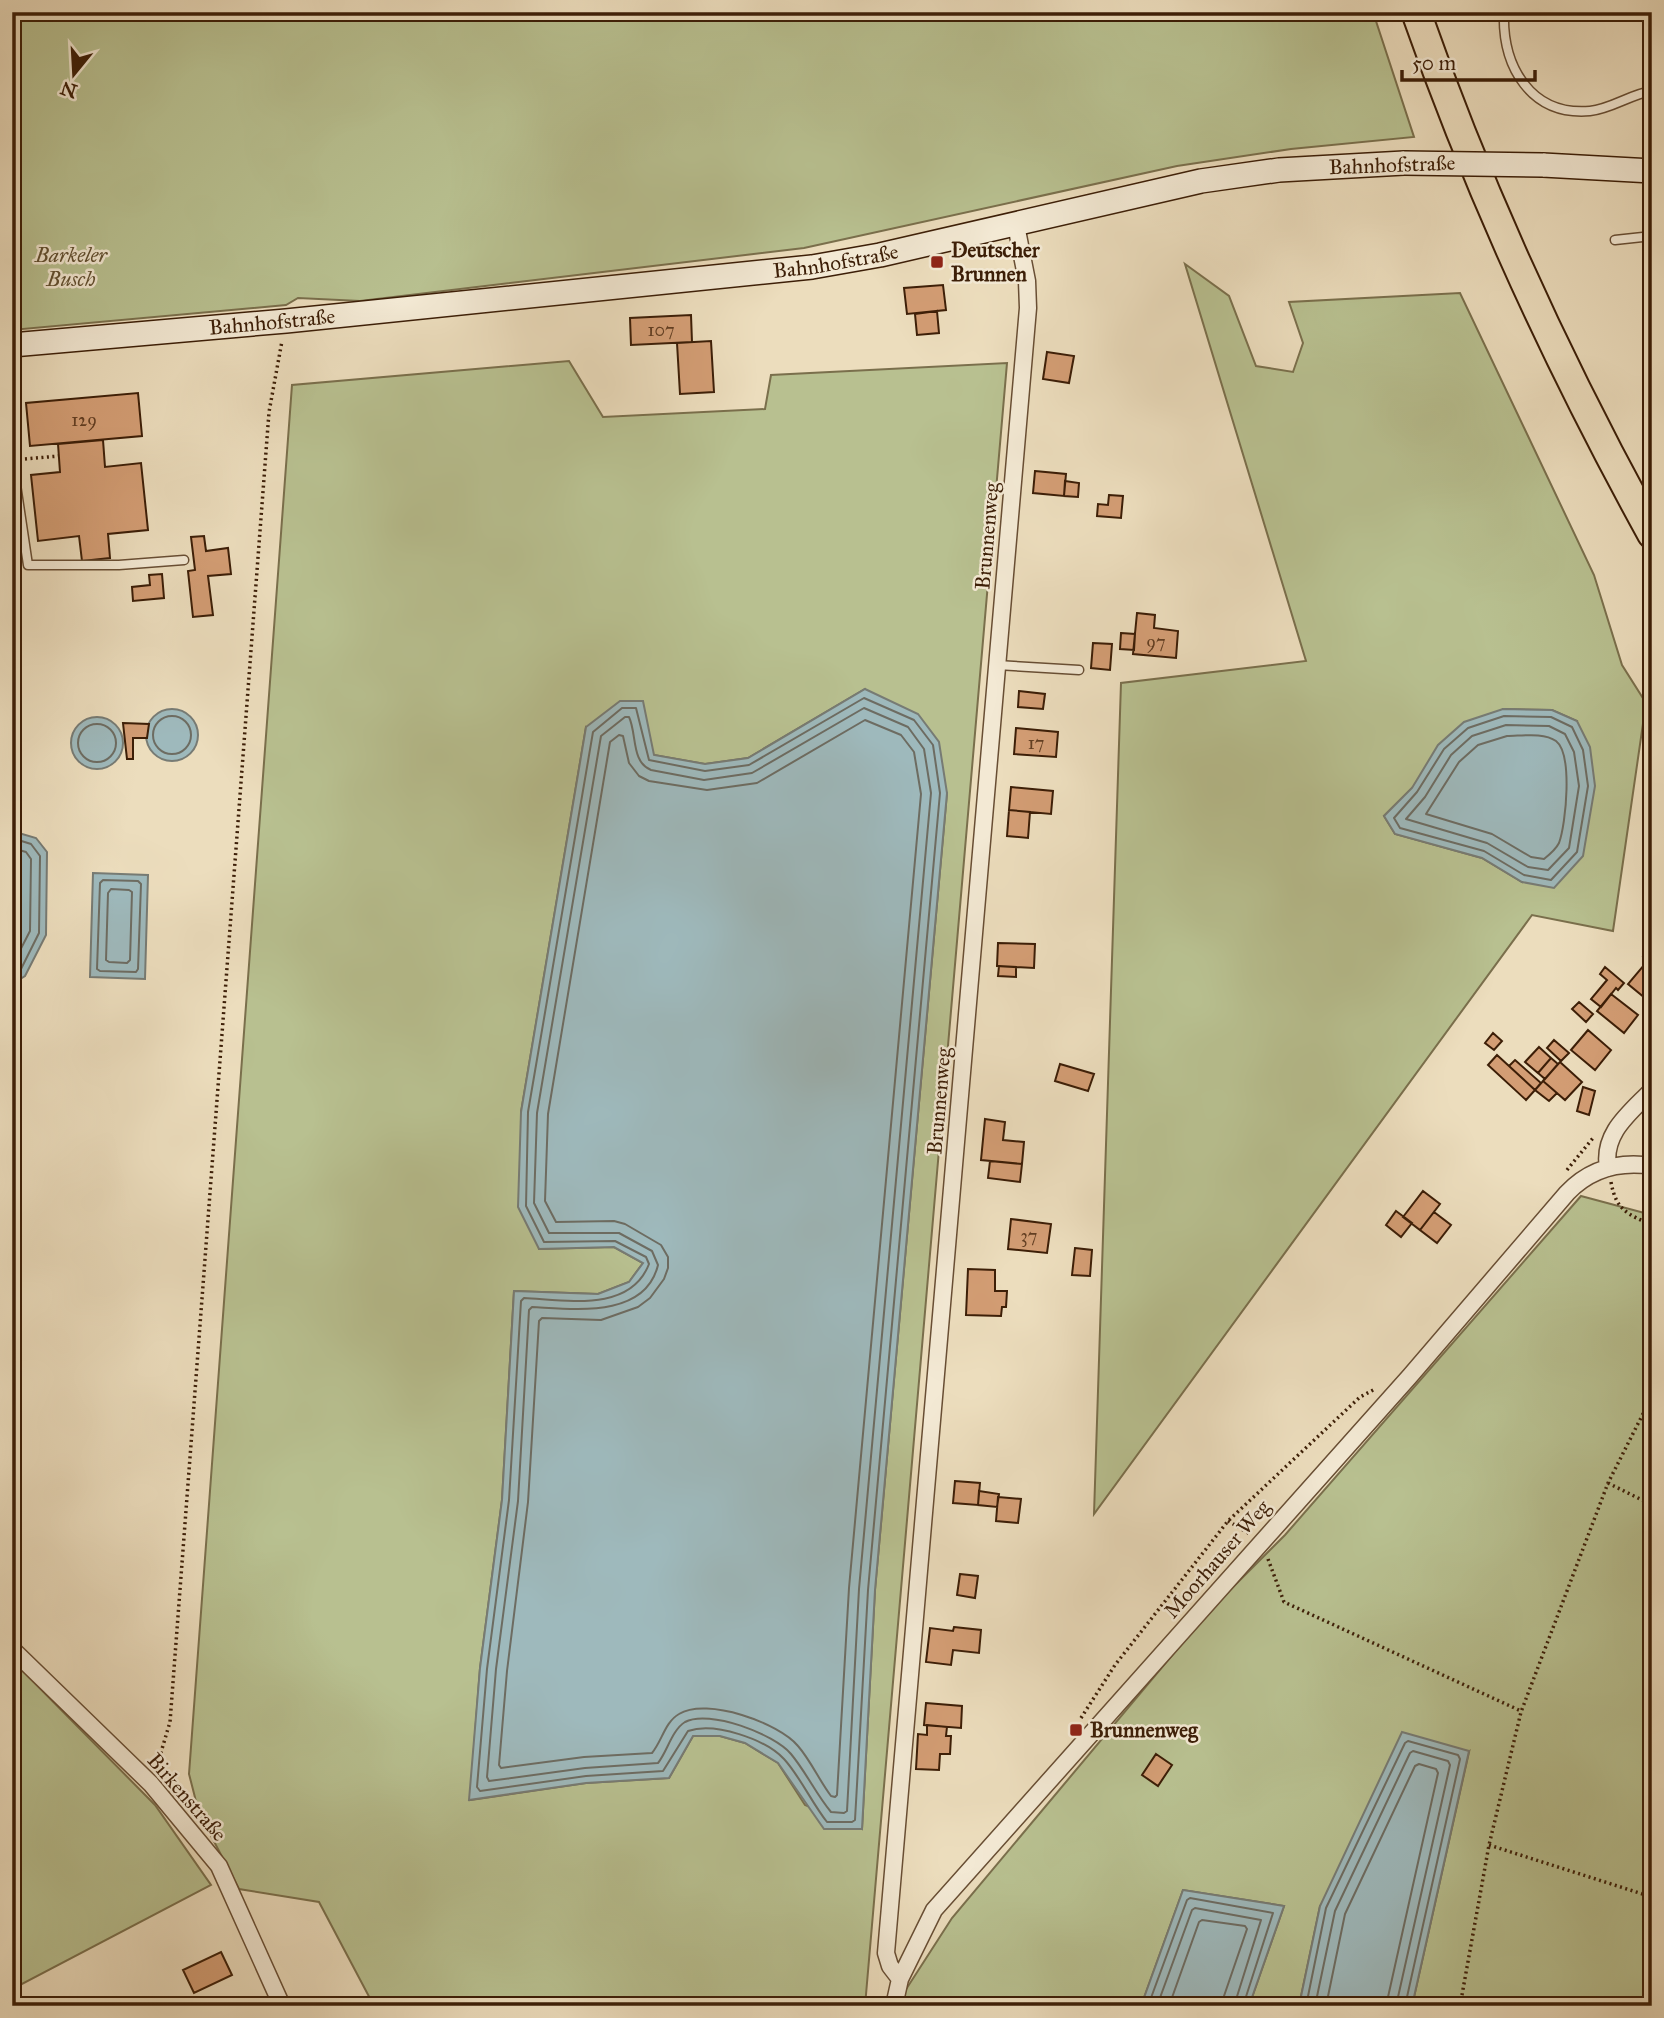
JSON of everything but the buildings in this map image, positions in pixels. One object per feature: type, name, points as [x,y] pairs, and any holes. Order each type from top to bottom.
[{"type":"highway","points":[[1416,12],[1493,210],[1579,393],[1652,534]]},
{"type":"street","name":"Bahnhofstraße","points":[[12,345],[286,321],[812,267],[1016,225],[1201,181],[1279,170],[1404,163],[1543,165],[1652,171]]},
{"type":"street","name":"Brunnenweg","points":[[900,1979],[890,1966],[886,1953],[1028,308],[1027,281],[1016,225]]},
{"type":"street","points":[[1608,1168],[1605,1153],[1609,1141],[1652,1090]]},
{"type":"street","name":"Moorhauser Weg","points":[[894,2006],[900,1979],[934,1910],[1410,1376],[1567,1193],[1581,1179],[1608,1168],[1638,1164],[1652,1166]]},
{"type":"street","name":"Birkenstraße","points":[[12,1649],[151,1784],[219,1866],[282,2006]]},
{"type":"lane","points":[[1504,12],[1504,28],[1511,57],[1521,81],[1536,99],[1562,110],[1592,111],[1652,91]]},
{"type":"lane","points":[[1615,240],[1652,236]]},
{"type":"lane","points":[[12,459],[28,565],[119,565],[184,560]]},
{"type":"lane","points":[[997,666],[1079,670]]},
{"type":"path","points":[[151,1784],[170,1722],[269,412],[286,321]]},
{"type":"path","points":[[12,459],[59,456]]},
{"type":"path","points":[[1608,1168],[1614,1198],[1626,1213],[1652,1225]]},
{"type":"path","points":[[1078,1722],[1115,1665],[1228,1521],[1360,1398],[1381,1385]]},
{"type":"path","points":[[1460,2006],[1489,1845],[1521,1712],[1608,1483],[1652,1396]]},
{"type":"path","points":[[1608,1483],[1652,1505]]},
{"type":"path","points":[[1228,1521],[1261,1540],[1284,1602],[1521,1712]]},
{"type":"path","points":[[1489,1845],[1652,1897]]},
{"type":"green space","name":"Barkeler Busch","points":[[12,12],[1373,12],[1414,137],[1291,149],[1177,166],[804,248],[360,301],[298,298],[286,305],[12,330]]},
{"type":"green space","points":[[1185,264],[1229,296],[1256,366],[1293,372],[1303,343],[1289,302],[1460,293],[1594,575],[1622,665],[1646,703],[1613,931],[1532,915],[1094,1514],[1121,683],[1306,661]],"holes":[[[1503,709],[1552,710],[1577,721],[1522,882],[1482,858],[1395,834],[1384,816]]]},
{"type":"green space","points":[[569,361],[603,417],[765,409],[771,375],[1007,363],[865,2006],[374,2006],[319,1902],[239,1889],[199,1813],[189,1774],[292,385]],"holes":[[[865,689],[947,793],[875,1590],[862,1829],[805,1805],[778,1763],[745,1743],[720,1736],[693,1736],[669,1778],[586,1783],[470,1800],[480,1668],[502,1500],[514,1291],[598,1294],[629,1282],[643,1263],[614,1247],[539,1249],[521,1112],[586,727],[654,755],[705,764],[748,758]]]},
{"type":"green space","points":[[1581,1196],[1652,1215],[1652,2006],[1412,2006],[1469,1752],[1320,1906],[1299,2006],[1249,2006],[1284,1906],[1183,1890],[1141,2006],[901,2006],[903,1994],[952,1918],[1210,1610],[1285,1535]]},
{"type":"green space","points":[[12,1660],[155,1805],[211,1885],[22,1984],[12,1971]]},
{"type":"water","points":[[865,689],[918,714],[939,742],[947,793],[875,1590],[862,1829],[824,1829],[778,1763],[745,1743],[720,1736],[693,1736],[669,1778],[586,1783],[469,1800],[480,1668],[502,1500],[514,1291],[598,1294],[629,1282],[643,1263],[614,1247],[539,1249],[518,1207],[521,1112],[586,727],[620,701],[643,701],[654,755],[705,764],[748,758]]},
{"type":"water","points":[[172,709],[182,711],[190,717],[196,725],[196,745],[190,753],[182,759],[172,761],[162,759],[154,753],[148,745],[146,735],[148,725],[154,717],[162,711]]},
{"type":"water","points":[[1503,709],[1552,710],[1577,721],[1590,747],[1595,786],[1583,856],[1554,888],[1522,882],[1482,858],[1395,834],[1384,816],[1412,788],[1438,745],[1464,722]]},
{"type":"water","points":[[97,717],[107,719],[115,725],[121,733],[121,753],[115,761],[107,767],[97,769],[87,767],[79,761],[73,753],[71,743],[73,733],[79,725],[87,719]]},
{"type":"water","points":[[12,831],[36,838],[47,852],[46,935],[25,976],[12,984]]},
{"type":"water","points":[[93,873],[148,875],[145,979],[90,977]]},
{"type":"water","points":[[1402,1732],[1469,1751],[1412,2006],[1299,2006],[1320,1906]]},
{"type":"water","points":[[1183,1890],[1284,1906],[1249,2006],[1141,2006]]},
{"type":"place","name":"Deutscher Brunnen","points":[[937,262]]},
{"type":"place","name":"Brunnenweg","points":[[1076,1730]]}]
